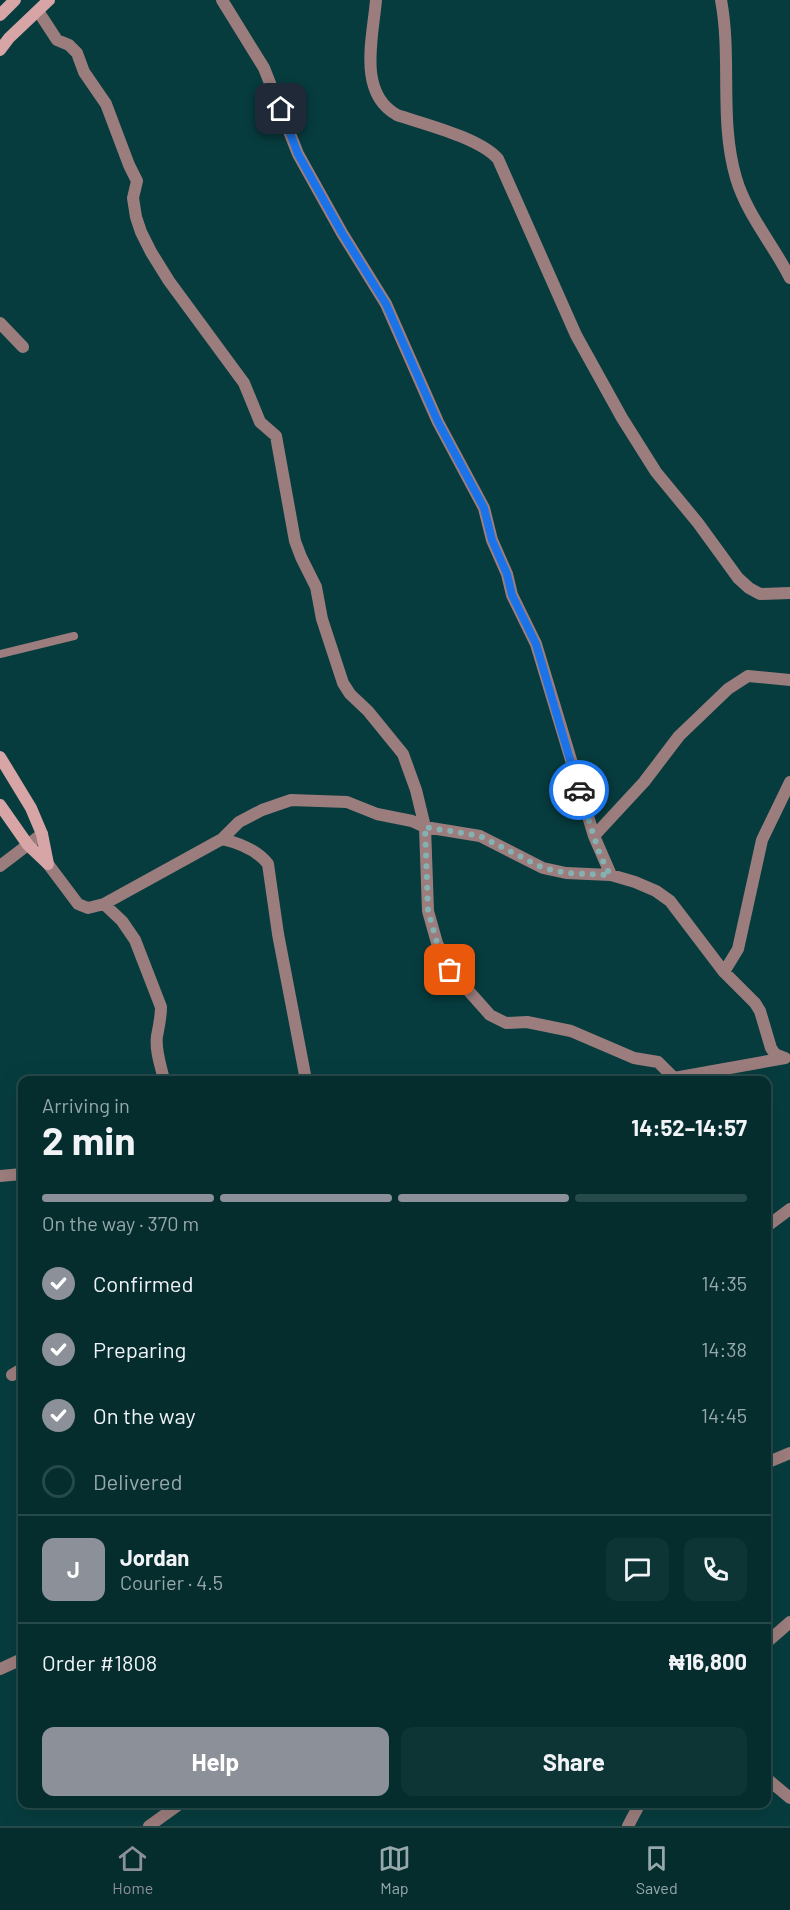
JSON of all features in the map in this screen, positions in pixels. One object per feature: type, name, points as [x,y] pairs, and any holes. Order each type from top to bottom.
[{"type":"street","points":[[0,15],[15,0]]},
{"type":"street","points":[[0,50],[49,0]]},
{"type":"street","points":[[222,0],[264,68],[298,154],[342,233],[386,304],[438,422],[484,508],[492,540],[507,574],[512,595],[536,644],[600,855],[610,875]]},
{"type":"street","points":[[376,0],[370,68],[375,93],[380,102],[387,110],[397,115],[465,138],[492,152],[498,159],[576,336],[622,418],[656,472],[698,523],[738,578],[749,588],[760,594],[790,593]]},
{"type":"street","points":[[721,0],[726,33],[728,133],[735,177],[747,207],[789,272]]},
{"type":"street","points":[[38,11],[57,40],[69,45],[77,53],[84,72],[106,104],[137,181],[133,198],[136,217],[151,252],[169,281],[244,383],[260,422],[276,436],[295,541],[316,586],[322,619],[343,683],[403,754],[416,790],[425,827],[428,911],[437,943],[450,970],[490,1016],[506,1023],[528,1022],[572,1031],[634,1058],[658,1062],[666,1076]]},
{"type":"street","points":[[0,323],[23,347]]},
{"type":"street","points":[[594,836],[644,782],[679,736],[728,689],[748,676],[790,680]]},
{"type":"street","points":[[0,758],[31,808],[42,834],[48,864]]},
{"type":"street","points":[[724,972],[738,949],[762,840],[790,782]]},
{"type":"street","points":[[0,805],[28,845],[48,864],[78,904],[88,908],[104,904],[222,839],[239,822],[262,810],[291,800],[346,802],[377,814],[412,821],[425,827],[480,836],[543,868],[566,873],[610,875],[645,886],[670,901],[724,972],[755,1003],[760,1011],[771,1048],[775,1054],[788,1058]]},
{"type":"street","points":[[0,866],[42,834]]},
{"type":"street","points":[[222,839],[250,848],[268,864],[278,934],[305,1076]]},
{"type":"street","points":[[104,904],[122,921],[135,940],[161,1007],[157,1037],[163,1076]]},
{"type":"street","points":[[702,1076],[788,1058]]},
{"type":"street","points":[[0,1176],[18,1174]]},
{"type":"street","points":[[771,1223],[790,1209]]},
{"type":"street","points":[[771,1461],[790,1453]]},
{"type":"street","points":[[771,1639],[790,1622]]},
{"type":"street","points":[[0,1669],[18,1661]]},
{"type":"street","points":[[771,1782],[790,1798]]},
{"type":"street","points":[[148,1826],[174,1808]]},
{"type":"street","points":[[628,1826],[637,1808]]},
{"type":"lane","points":[[0,654],[74,636]]},
{"type":"way so far","points":[[450,970],[437,943],[428,911],[425,827],[480,836],[543,868],[566,873],[610,875],[600,855],[579,790]]},
{"type":"route","points":[[281,109],[298,154],[342,233],[386,304],[438,422],[484,508],[492,540],[507,574],[512,595],[536,644],[579,790]]}]
